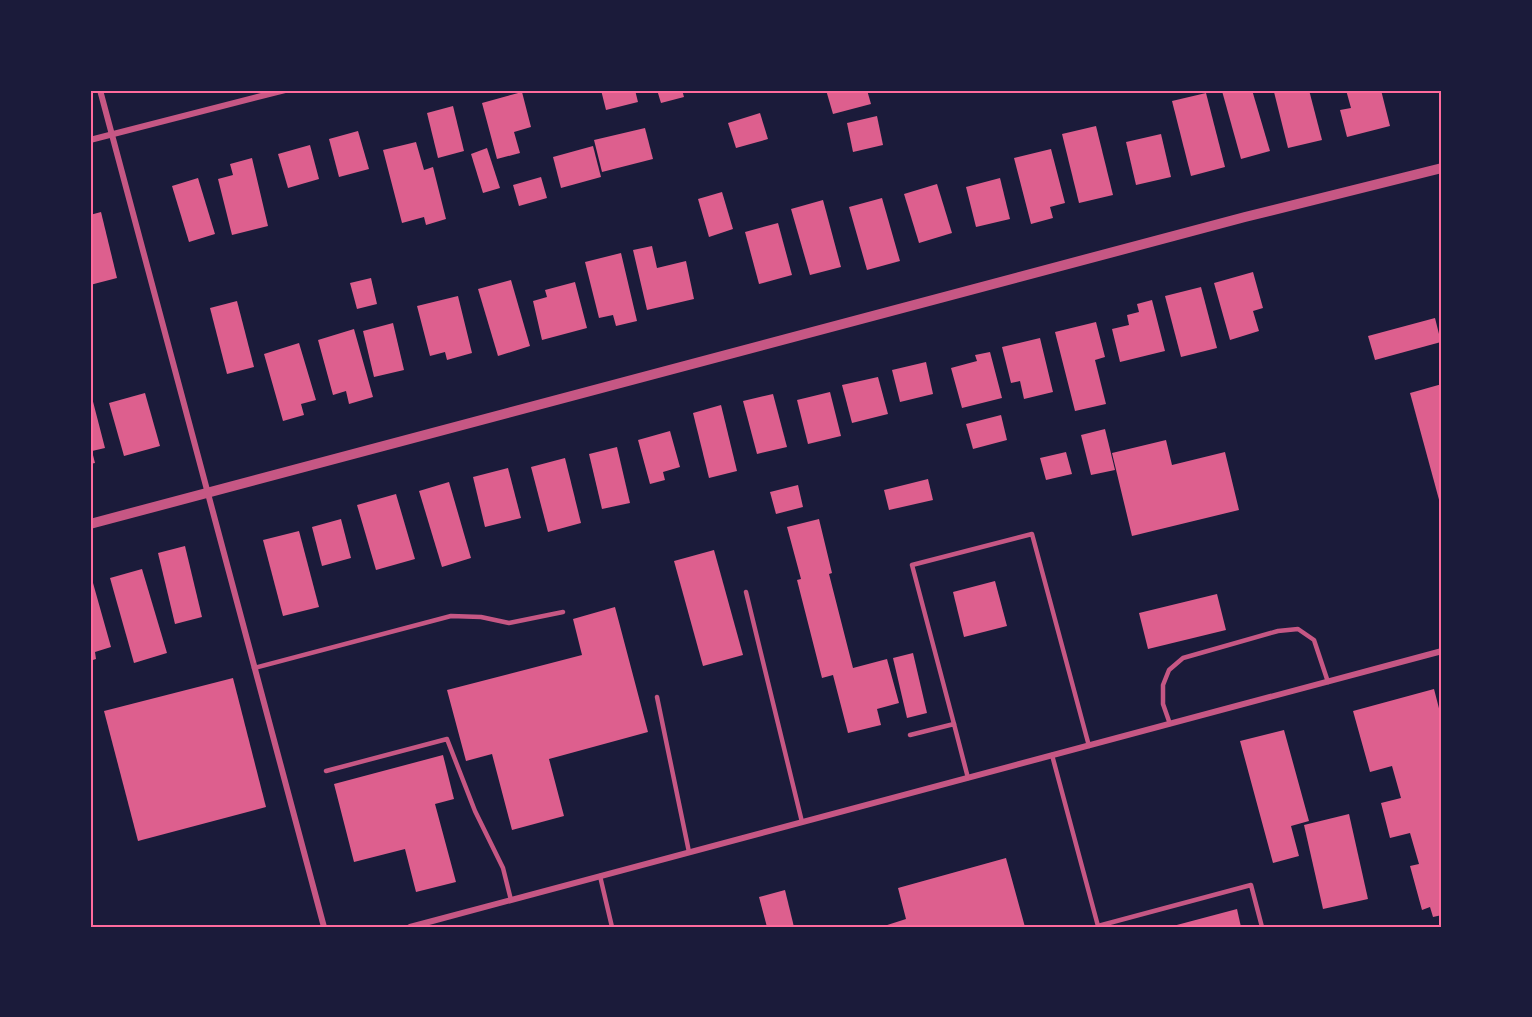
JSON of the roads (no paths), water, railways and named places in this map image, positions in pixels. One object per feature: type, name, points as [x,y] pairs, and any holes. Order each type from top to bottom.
[{"type":"street","points":[[100,90],[324,927]]},
{"type":"street","points":[[90,140],[285,90]]},
{"type":"street","points":[[90,524],[1245,217],[1442,168]]},
{"type":"street","points":[[410,927],[1442,651]]},
{"type":"lane","points":[[968,778],[912,565],[1032,534],[1089,746]]},
{"type":"lane","points":[[746,592],[802,822]]},
{"type":"lane","points":[[254,668],[451,616],[481,617],[509,623],[563,612]]},
{"type":"lane","points":[[1170,724],[1163,704],[1163,685],[1169,670],[1183,658],[1278,631],[1298,630],[1314,640],[1328,682]]},
{"type":"lane","points":[[657,697],[689,852]]},
{"type":"lane","points":[[910,735],[954,724]]},
{"type":"lane","points":[[326,771],[447,739],[476,812],[503,868],[511,900]]},
{"type":"lane","points":[[1052,755],[1098,926],[1251,885],[1262,927]]},
{"type":"lane","points":[[600,876],[612,927]]}]
